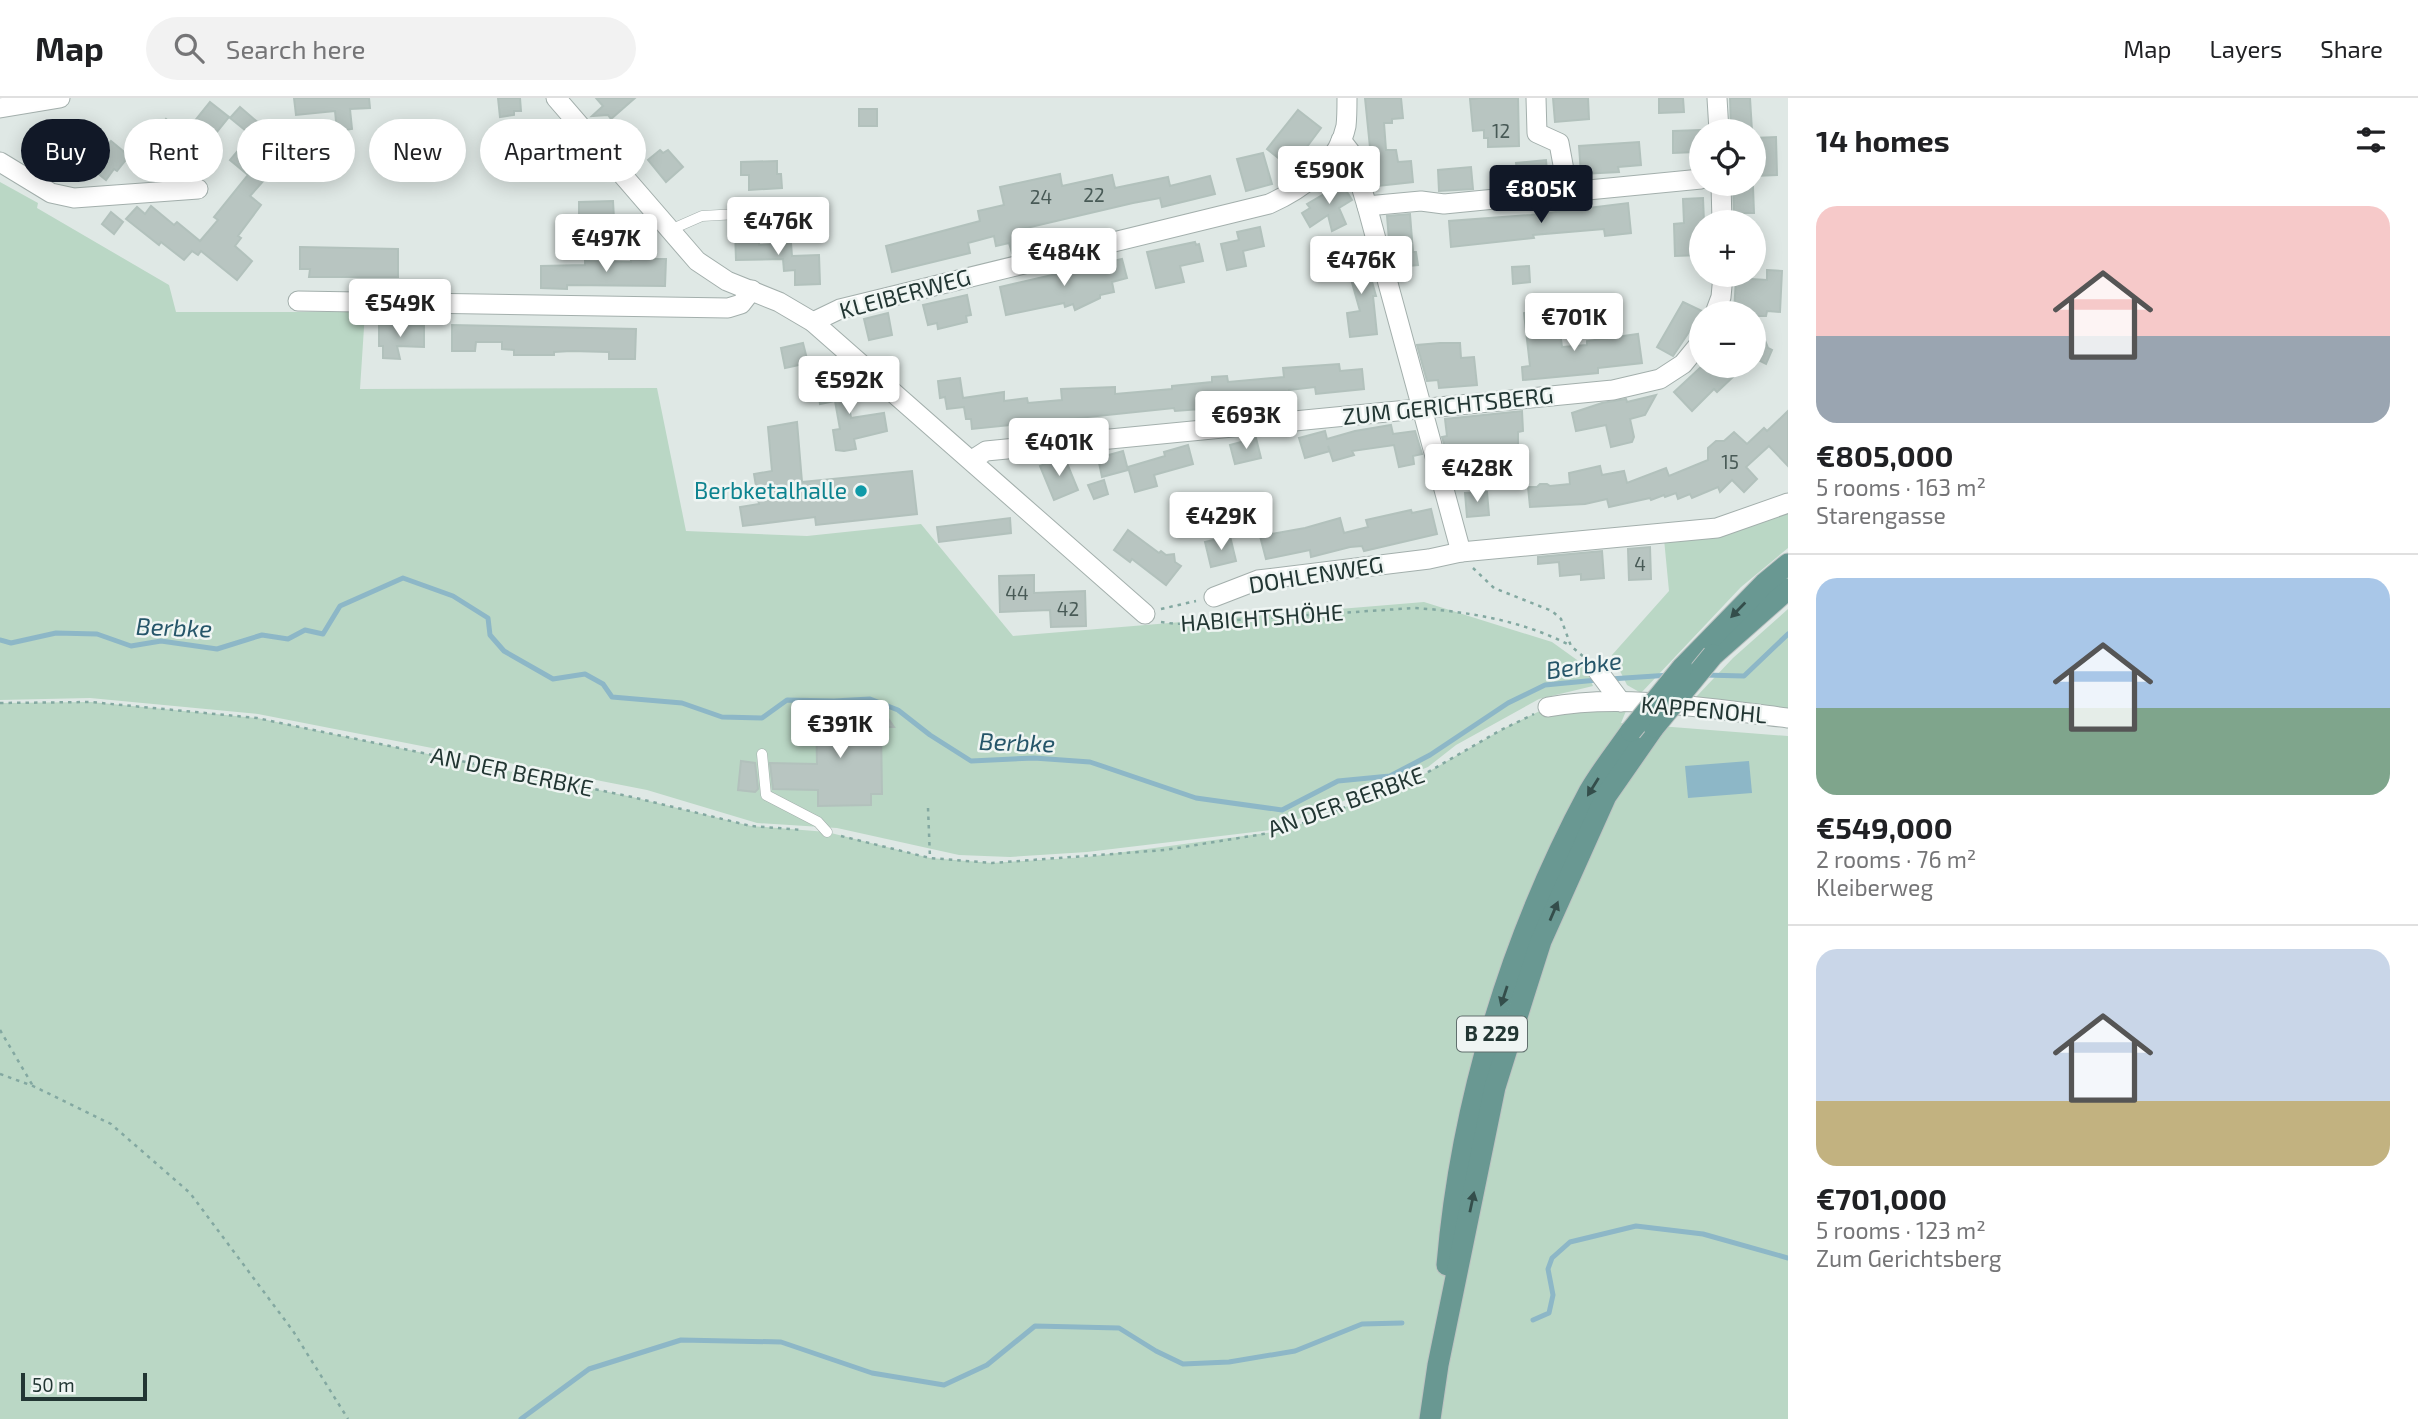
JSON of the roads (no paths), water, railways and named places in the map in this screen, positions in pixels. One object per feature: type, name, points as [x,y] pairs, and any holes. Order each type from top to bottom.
[{"type":"main road","name":"B 229","points":[[1438,1365],[1449,1241],[1467,1121],[1496,1019],[1529,919],[1590,791],[1631,731],[1682,668],[1765,583],[1788,564]]},
{"type":"main road","name":"B 229","points":[[1430,1419],[1438,1365],[1495,1087],[1541,941],[1606,796],[1654,727],[1713,655],[1788,589]]},
{"type":"street","points":[[0,108],[60,98]]},
{"type":"street","points":[[556,98],[697,261],[727,281],[752,290],[813,322],[1145,614]]},
{"type":"street","name":"KLEIBERWEG","points":[[813,322],[840,309],[1269,204],[1302,187],[1327,162],[1342,140],[1346,125],[1347,98]]},
{"type":"street","points":[[1536,98],[1537,132],[1559,143],[1568,192]]},
{"type":"street","points":[[1717,98],[1718,119]]},
{"type":"street","points":[[1342,140],[1351,153],[1367,206],[1461,552],[1709,529],[1788,503]]},
{"type":"street","points":[[0,162],[51,193],[74,198],[198,189]]},
{"type":"street","points":[[1367,206],[1421,201],[1444,204],[1689,180]]},
{"type":"street","points":[[298,301],[728,308],[741,304],[752,290]]},
{"type":"street","name":"ZUM GERICHTSBERG","points":[[972,460],[986,451],[1613,390],[1660,379],[1684,364],[1689,358]]},
{"type":"street","name":"DOHLENWEG","points":[[1214,597],[1258,580],[1429,559],[1461,552]]},
{"type":"street","points":[[1548,707],[1616,695],[1597,670]]},
{"type":"street","name":"KAPPENOHL","points":[[1616,695],[1788,718]]},
{"type":"lane","points":[[670,230],[702,216],[810,211]]},
{"type":"lane","points":[[762,754],[766,795],[818,822],[827,832]]},
{"type":"water","points":[[1749,761],[1752,793],[1688,798],[1685,766]]},
{"type":"waterway","name":"Berbke","points":[[0,640],[11,643],[56,633],[97,634],[131,646],[161,641],[217,649],[262,635],[288,639],[305,630],[323,634],[340,606],[403,578],[453,596],[488,618],[490,635],[504,651],[553,679],[585,674],[603,684],[612,697],[682,703],[722,717],[762,718],[787,700],[870,699],[898,710],[930,735],[971,761],[1034,758],[1090,762],[1196,798],[1282,810],[1338,781],[1390,776],[1430,755],[1508,703],[1545,685],[1597,680]]},
{"type":"waterway","name":"Berbke","points":[[1704,675],[1744,676],[1788,634]]},
{"type":"waterway","name":"Berbke","points":[[1610,679],[1670,675]]},
{"type":"waterway","points":[[1533,1320],[1549,1313],[1553,1295],[1548,1269],[1552,1258],[1570,1242],[1636,1226],[1703,1234],[1788,1258]]},
{"type":"waterway","points":[[521,1419],[589,1369],[681,1340],[781,1342],[872,1373],[944,1385],[987,1365],[1035,1326],[1119,1328],[1183,1364],[1229,1362],[1295,1351],[1362,1324],[1402,1323]]},
{"type":"place","name":"Berbketalhalle","points":[[861,491]]}]
